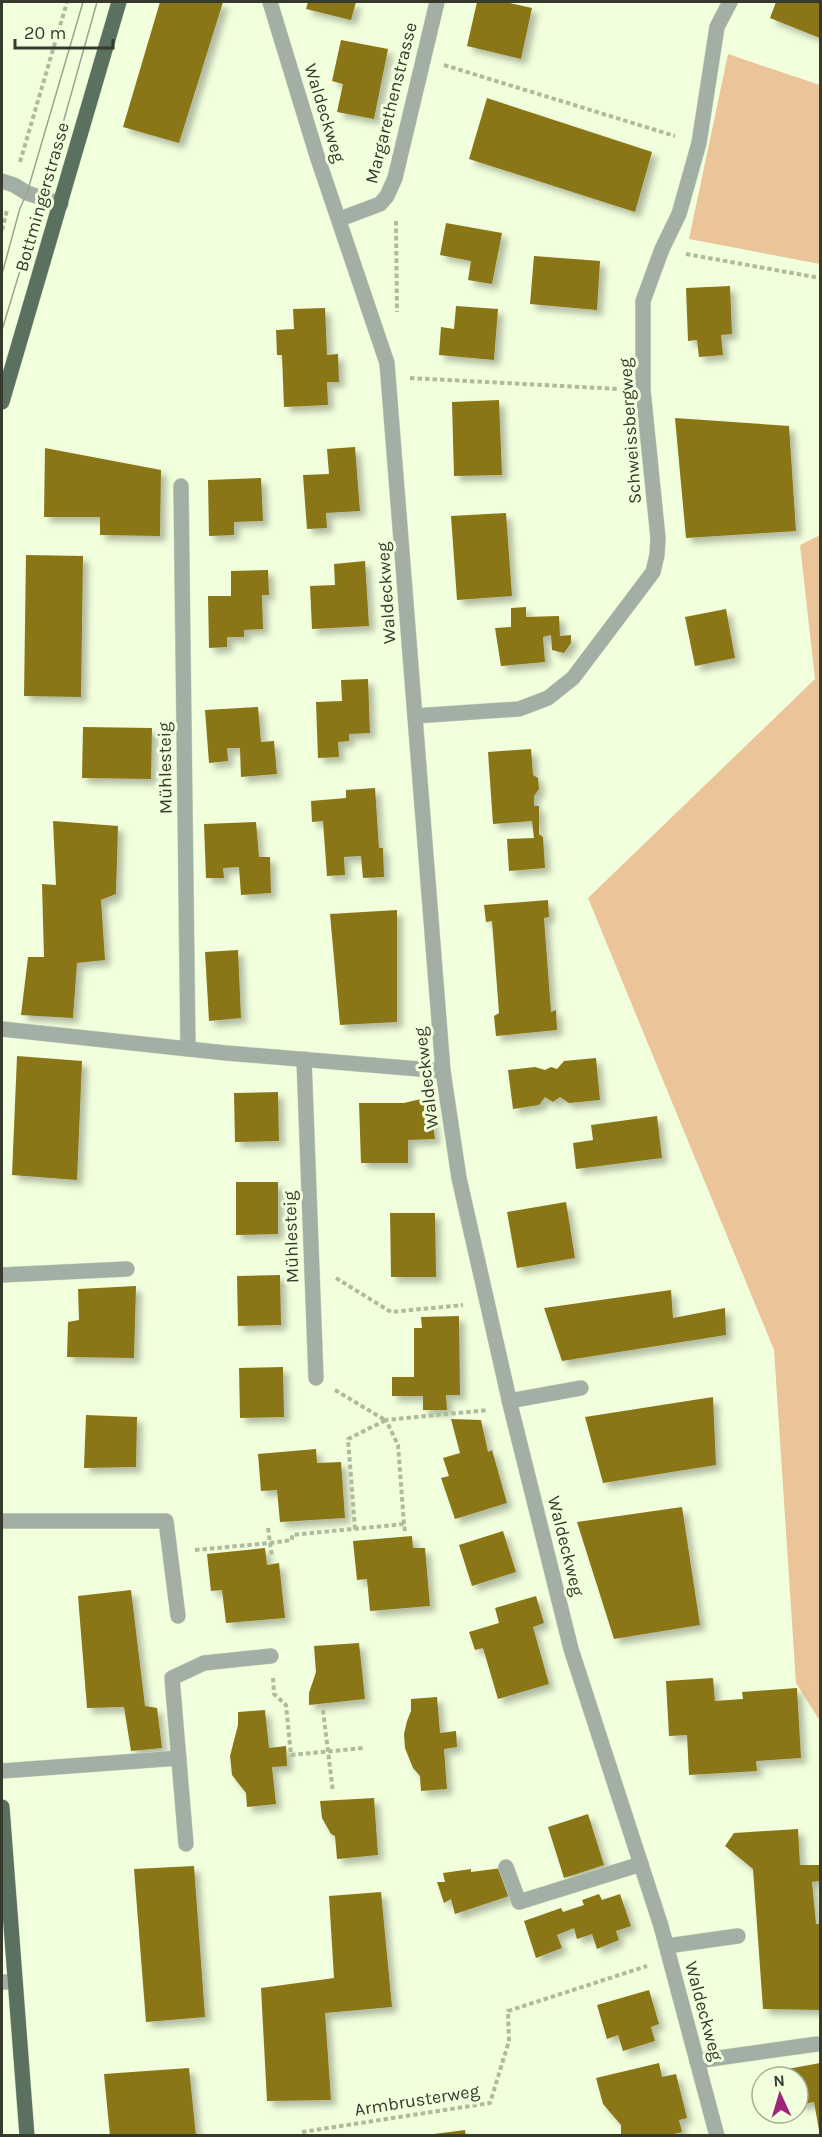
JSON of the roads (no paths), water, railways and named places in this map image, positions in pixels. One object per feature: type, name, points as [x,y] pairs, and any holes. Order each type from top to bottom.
[{"type":"main road","name":"Bottmingerstrasse","points":[[2,402],[119,2]]},
{"type":"main road","points":[[2,1807],[8,1982],[27,2136]]},
{"type":"street","name":"Waldeckweg","points":[[270,2],[317,156],[387,363],[443,1071],[459,1178],[510,1404],[571,1649],[668,1953],[717,2136]]},
{"type":"street","name":"Margarethenstrasse","points":[[340,219],[380,204],[387,196],[395,178],[437,2]]},
{"type":"street","name":"Schweissbergweg","points":[[415,716],[519,709],[548,698],[573,678],[653,572],[658,538],[643,390],[643,301],[662,249],[679,214],[699,143],[717,27],[730,2]]},
{"type":"street","points":[[8,183],[27,193],[61,204]]},
{"type":"street","name":"Mühlesteig","points":[[181,486],[188,1049]]},
{"type":"street","points":[[2,1029],[188,1049],[443,1071]]},
{"type":"street","name":"Mühlesteig","points":[[304,1059],[316,1378]]},
{"type":"street","points":[[2,1275],[127,1269]]},
{"type":"street","points":[[510,1404],[581,1388]]},
{"type":"street","points":[[2,1521],[166,1521],[178,1616]]},
{"type":"street","points":[[186,1844],[172,1678],[204,1663],[271,1656]]},
{"type":"street","points":[[2,1771],[179,1758]]},
{"type":"street","points":[[507,1867],[519,1902],[641,1864]]},
{"type":"street","points":[[668,1953],[738,1936]]},
{"type":"street","points":[[697,2061],[817,2044]]},
{"type":"tram line","points":[[2,274],[83,2]]},
{"type":"tram line","points":[[2,330],[97,2]]}]
